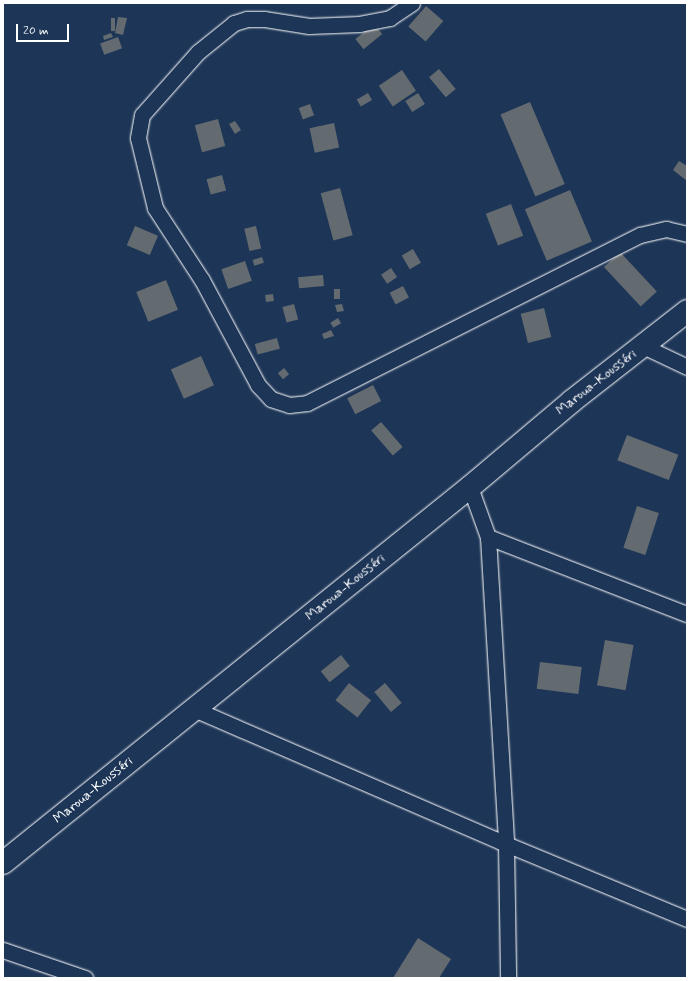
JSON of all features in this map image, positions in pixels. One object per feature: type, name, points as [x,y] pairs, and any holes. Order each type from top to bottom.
[{"type":"highway","name":"Maroua-Kousséri","points":[[3,863],[470,487],[572,401],[687,312]]},
{"type":"street","points":[[412,3],[390,18],[360,24],[309,26],[264,19],[247,19],[234,24],[198,52],[142,115],[140,145],[155,208],[202,280],[258,385],[271,400],[289,405],[307,403],[640,235],[666,230],[687,234]]},
{"type":"street","points":[[643,346],[687,367]]},
{"type":"street","points":[[470,487],[488,537],[506,844],[508,978]]},
{"type":"street","points":[[488,537],[687,614]]},
{"type":"street","points":[[194,709],[506,844],[687,919]]},
{"type":"street","points":[[3,950],[85,978]]},
{"type":"building","points":[[426,6],[443,21],[426,41],[408,26]]},
{"type":"building","points":[[118,17],[127,18],[123,35],[115,33]]},
{"type":"building","points":[[111,18],[115,18],[115,31],[111,31]]},
{"type":"building","points":[[374,24],[382,34],[364,49],[355,39]]},
{"type":"building","points":[[111,33],[113,37],[104,40],[103,36]]},
{"type":"building","points":[[118,37],[122,48],[104,55],[100,43]]},
{"type":"building","points":[[439,69],[456,89],[446,97],[429,77]]},
{"type":"building","points":[[402,70],[416,91],[393,106],[379,86]]},
{"type":"building","points":[[368,93],[372,100],[361,106],[357,100]]},
{"type":"building","points":[[418,93],[425,104],[412,112],[405,101]]},
{"type":"building","points":[[530,102],[565,184],[535,196],[501,115]]},
{"type":"building","points":[[310,104],[314,115],[303,119],[299,108]]},
{"type":"building","points":[[218,119],[225,146],[202,152],[195,125]]},
{"type":"building","points":[[235,121],[241,130],[235,134],[229,124]]},
{"type":"building","points":[[334,123],[339,147],[315,153],[310,128]]},
{"type":"building","points":[[679,161],[687,166],[687,181],[673,170]]},
{"type":"building","points":[[222,175],[226,190],[211,195],[207,179]]},
{"type":"building","points":[[340,188],[353,235],[333,241],[321,193]]},
{"type":"building","points":[[570,190],[592,242],[547,261],[525,209]]},
{"type":"building","points":[[511,204],[523,236],[498,245],[486,214]]},
{"type":"building","points":[[135,226],[158,236],[150,255],[127,245]]},
{"type":"building","points":[[256,226],[261,248],[249,251],[244,229]]},
{"type":"building","points":[[413,249],[421,263],[410,269],[402,256]]},
{"type":"building","points":[[620,252],[657,291],[641,306],[604,267]]},
{"type":"building","points":[[262,257],[264,263],[254,266],[252,260]]},
{"type":"building","points":[[245,261],[252,281],[228,289],[221,269]]},
{"type":"building","points":[[391,268],[397,277],[387,284],[381,275]]},
{"type":"building","points":[[323,275],[324,286],[299,288],[298,277]]},
{"type":"building","points":[[166,280],[178,310],[148,322],[136,292]]},
{"type":"building","points":[[403,286],[409,298],[396,304],[390,293]]},
{"type":"building","points":[[334,289],[340,289],[340,299],[334,299]]},
{"type":"building","points":[[273,294],[274,301],[266,302],[265,295]]},
{"type":"building","points":[[294,304],[298,319],[287,323],[282,307]]},
{"type":"building","points":[[342,304],[344,311],[337,312],[335,305]]},
{"type":"building","points":[[544,308],[551,337],[528,343],[521,314]]},
{"type":"building","points":[[338,318],[341,323],[333,328],[330,323]]},
{"type":"building","points":[[331,330],[334,336],[324,339],[322,334]]},
{"type":"building","points":[[277,338],[280,349],[258,355],[255,344]]},
{"type":"building","points":[[201,356],[214,385],[184,399],[171,369]]},
{"type":"building","points":[[284,368],[289,374],[283,379],[278,373]]},
{"type":"building","points":[[373,385],[381,401],[355,414],[347,398]]},
{"type":"building","points":[[381,422],[403,447],[393,455],[371,431]]},
{"type":"building","points":[[627,435],[678,455],[669,480],[617,460]]},
{"type":"building","points":[[637,506],[659,513],[645,555],[623,548]]},
{"type":"building","points":[[605,640],[634,645],[626,690],[597,685]]},
{"type":"building","points":[[341,655],[350,666],[330,682],[321,671]]},
{"type":"building","points":[[540,662],[582,667],[578,694],[537,689]]},
{"type":"building","points":[[349,683],[371,700],[358,718],[335,700]]},
{"type":"building","points":[[385,683],[402,703],[391,712],[374,692]]},
{"type":"building","points":[[418,938],[451,959],[439,978],[393,978]]}]
